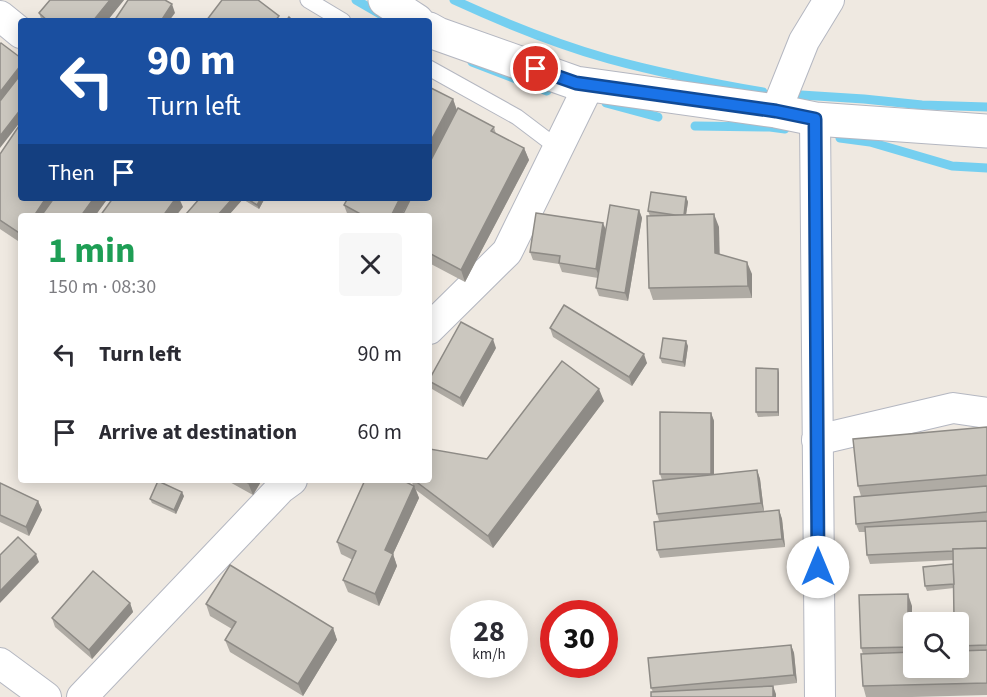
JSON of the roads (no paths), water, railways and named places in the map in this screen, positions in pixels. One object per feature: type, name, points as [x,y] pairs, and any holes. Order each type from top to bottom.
[{"type":"street","points":[[385,0],[412,18]]},
{"type":"street","points":[[776,111],[804,40],[829,0]]},
{"type":"street","points":[[0,16],[18,31]]},
{"type":"street","points":[[432,30],[576,83],[776,111],[815,119],[987,131]]},
{"type":"street","points":[[432,326],[507,252],[589,85]]},
{"type":"street","points":[[815,119],[820,697]]},
{"type":"street","points":[[817,440],[953,408],[987,413]]},
{"type":"street","points":[[82,697],[288,483]]},
{"type":"street","points":[[0,663],[26,692]]},
{"type":"lane","points":[[308,0],[339,18]]},
{"type":"lane","points":[[432,70],[517,117],[558,148]]},
{"type":"waterway","points":[[356,0],[382,15]]},
{"type":"waterway","points":[[454,0],[530,32],[589,53],[666,73],[763,92]]},
{"type":"waterway","points":[[472,62],[547,91]]},
{"type":"waterway","points":[[801,95],[922,105],[987,107]]},
{"type":"waterway","points":[[606,103],[658,117]]},
{"type":"waterway","points":[[695,126],[785,129]]},
{"type":"waterway","points":[[840,138],[870,142],[952,166],[987,168]]}]
